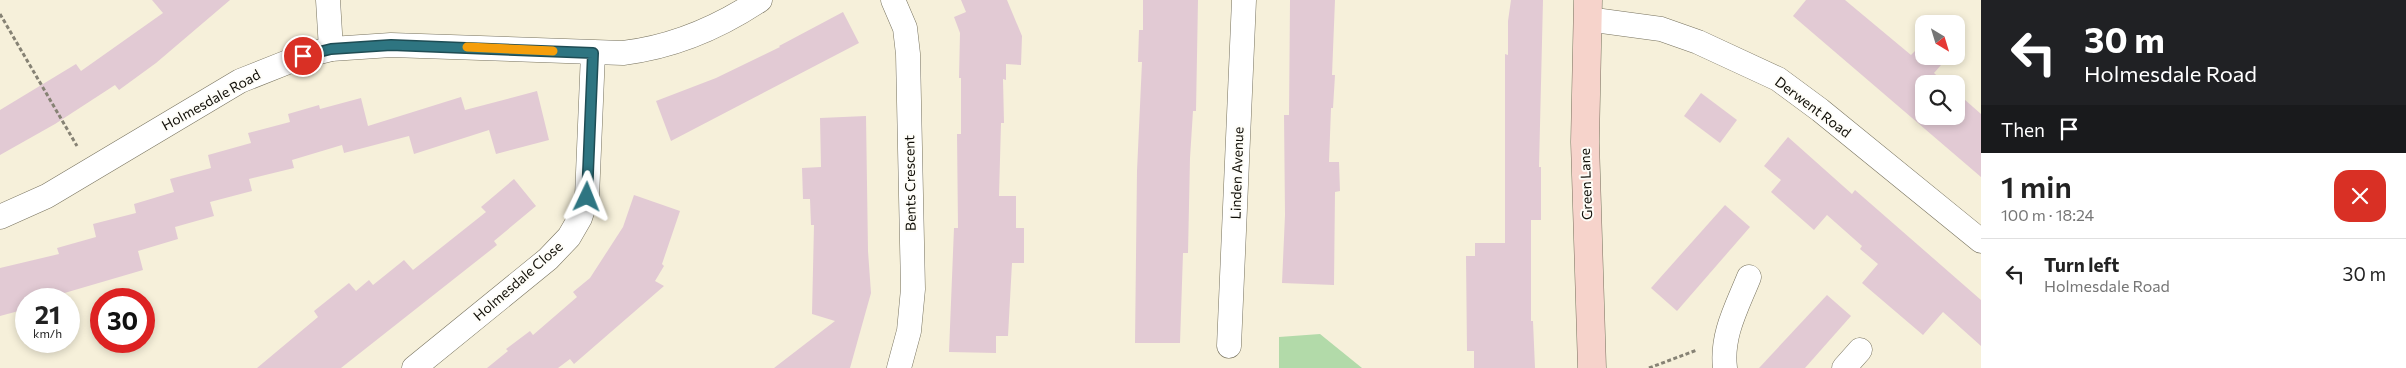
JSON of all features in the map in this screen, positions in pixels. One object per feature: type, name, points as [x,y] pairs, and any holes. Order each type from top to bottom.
[{"type":"main road","name":"Green Lane","points":[[1588,9],[1585,142],[1592,368]]},
{"type":"street","points":[[328,0],[331,49]]},
{"type":"street","name":"Holmesdale Road","points":[[0,217],[47,196],[91,171],[240,80],[270,68],[331,49],[391,45],[593,53],[623,53],[652,50],[717,25],[760,0]]},
{"type":"street","name":"Bents Crescent","points":[[893,0],[905,28],[908,54],[912,289],[909,331],[899,368]]},
{"type":"street","name":"Linden Avenue","points":[[1230,346],[1244,0]]},
{"type":"street","name":"Derwent Road","points":[[1588,9],[1661,29],[1698,42],[1778,79],[1820,110],[1981,242]]},
{"type":"street","name":"Holmesdale Close","points":[[414,368],[548,259],[569,237],[580,218],[587,197],[593,53]]},
{"type":"street","points":[[1724,359],[1730,324],[1749,277]]},
{"type":"street","points":[[1844,368],[1860,350]]},
{"type":"path","points":[[0,14],[91,171]]},
{"type":"path","points":[[1649,368],[1694,350],[1724,359]]},
{"type":"green space","points":[[1320,334],[1362,368],[1279,368],[1279,337]]},
{"type":"building","points":[[152,0],[230,0],[156,63],[119,90],[115,85],[55,124],[0,155],[0,110],[76,64],[81,71],[163,13]]},
{"type":"building","points":[[961,0],[1007,0],[1022,36],[1021,65],[1006,64],[1006,80],[1003,79],[1004,123],[1001,123],[999,196],[1016,196],[1016,228],[1024,228],[1024,263],[1012,263],[1008,336],[996,336],[996,353],[949,352],[954,228],[958,228],[957,134],[961,134],[960,33],[954,17],[966,12]]},
{"type":"building","points":[[1143,0],[1198,0],[1196,111],[1193,111],[1190,158],[1188,253],[1183,253],[1180,343],[1135,343],[1137,171],[1142,62],[1138,62],[1139,30],[1143,30]]},
{"type":"building","points":[[1290,0],[1335,0],[1332,75],[1335,75],[1333,108],[1331,108],[1329,162],[1339,162],[1340,191],[1335,192],[1334,285],[1282,283],[1285,215],[1284,115],[1289,115]]},
{"type":"building","points":[[1511,0],[1543,0],[1539,167],[1541,167],[1541,220],[1531,220],[1531,321],[1533,321],[1535,368],[1474,368],[1474,351],[1467,351],[1466,256],[1475,256],[1475,243],[1505,243],[1505,54],[1508,55],[1508,21]]},
{"type":"building","points":[[1806,0],[1845,0],[1911,55],[1915,51],[1915,65],[1941,65],[1934,73],[1936,75],[1915,75],[1915,120],[1793,16]]},
{"type":"building","points":[[843,12],[859,43],[671,141],[656,101],[716,78],[780,47]]},
{"type":"building","points":[[537,91],[549,140],[496,154],[489,130],[414,154],[409,136],[344,153],[342,145],[292,160],[294,168],[249,179],[252,191],[210,202],[214,216],[175,227],[178,239],[138,251],[143,270],[80,288],[15,288],[15,312],[0,316],[0,268],[59,254],[57,248],[96,237],[93,224],[136,213],[134,204],[174,192],[170,179],[211,168],[208,155],[251,143],[248,133],[290,122],[288,114],[319,105],[320,109],[361,98],[368,126],[461,97],[465,110]]},
{"type":"building","points":[[1701,93],[1737,120],[1720,143],[1684,116]]},
{"type":"building","points":[[1965,100],[1981,114],[1981,177],[1920,125],[1965,125]]},
{"type":"building","points":[[866,116],[868,251],[871,293],[850,368],[774,368],[835,321],[812,314],[814,225],[811,225],[810,199],[803,199],[802,168],[821,167],[820,118]]},
{"type":"building","points":[[1788,137],[1852,194],[1855,190],[1981,300],[1981,346],[1943,312],[1923,335],[1862,283],[1878,264],[1860,249],[1862,246],[1827,215],[1814,230],[1771,192],[1781,180],[1764,166]]},
{"type":"building","points":[[514,179],[536,206],[494,241],[497,245],[341,368],[257,368],[318,317],[314,311],[349,283],[356,291],[369,280],[373,285],[404,260],[413,270],[486,212],[481,207]]},
{"type":"building","points":[[634,195],[680,211],[662,264],[664,266],[655,281],[664,286],[574,364],[570,359],[558,368],[487,368],[508,351],[506,349],[530,331],[533,335],[577,297],[573,292],[590,278],[623,227]]},
{"type":"building","points":[[1725,205],[1750,227],[1677,311],[1651,288]]},
{"type":"building","points":[[1827,295],[1851,316],[1805,368],[1759,368]]},
{"type":"slow traffic","points":[[467,47],[553,51]]},
{"type":"route","points":[[303,56],[331,49],[391,45],[593,53],[587,197]]}]
